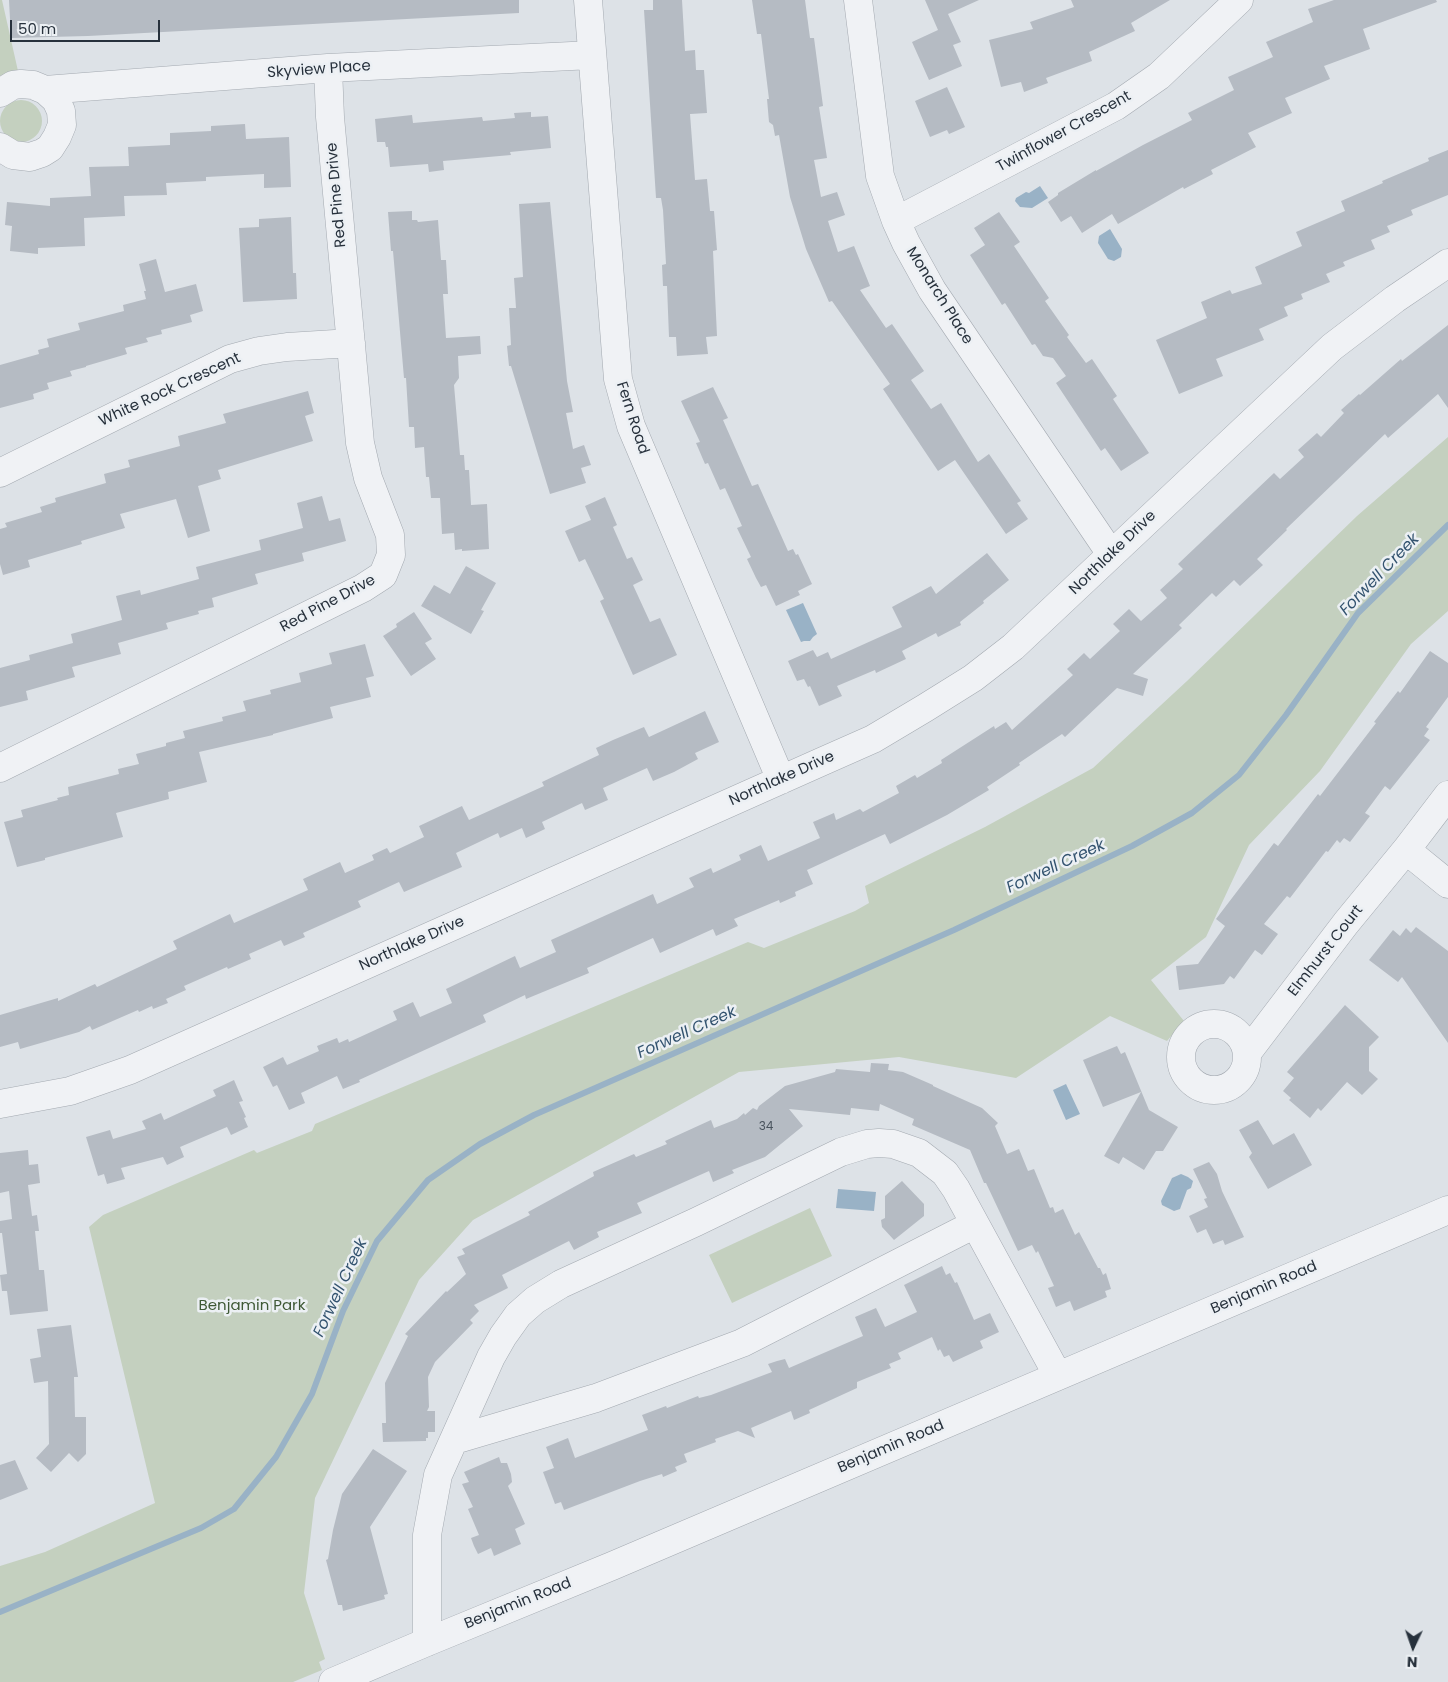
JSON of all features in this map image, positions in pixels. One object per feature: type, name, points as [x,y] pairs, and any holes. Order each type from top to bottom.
[{"type":"street","name":"Fern Road","points":[[588,0],[618,379],[631,426],[781,780]]},
{"type":"street","name":"Monarch Place","points":[[858,0],[880,176],[896,222],[913,258],[932,290],[1111,554]]},
{"type":"street","name":"Twinflower Crescent","points":[[896,222],[1116,106],[1159,76],[1231,3]]},
{"type":"street","name":"Skyview Place","points":[[0,93],[21,84],[33,84],[45,90],[328,68],[592,55]]},
{"type":"street","name":"Red Pine Drive","points":[[0,768],[363,588],[382,574],[391,555],[390,535],[368,478],[360,443],[330,117],[328,68]]},
{"type":"street","points":[[0,147],[13,155],[30,157],[50,148],[58,137],[62,125],[61,111],[56,100],[45,90]]},
{"type":"street","name":"Northlake Drive","points":[[0,1104],[70,1091],[118,1075],[873,738],[960,687],[1013,647],[1332,347],[1396,298],[1448,263]]},
{"type":"street","name":"White Rock Crescent","points":[[0,473],[230,359],[287,346],[351,342]]},
{"type":"street","name":"Elmhurst Court","points":[[1248,1053],[1346,923],[1448,795]]},
{"type":"street","points":[[1406,850],[1448,884]]},
{"type":"street","points":[[426,1642],[426,1535],[438,1475],[491,1357],[518,1315],[535,1300],[561,1284],[841,1152],[866,1144],[894,1144],[913,1150],[938,1166],[948,1177],[975,1224],[1058,1376]]},
{"type":"street","name":"Benjamin Road","points":[[333,1682],[612,1566],[1448,1210]]},
{"type":"street","points":[[454,1440],[596,1398],[742,1343],[975,1224]]},
{"type":"green space","points":[[0,0],[2,0],[18,71],[0,76]]},
{"type":"green space","points":[[25,100],[33,103],[39,109],[42,121],[39,133],[33,139],[17,142],[9,139],[3,133],[0,117],[3,109],[9,103]]},
{"type":"green space","name":"Benjamin Park","points":[[1448,437],[1448,611],[1411,644],[1320,771],[1249,845],[1206,937],[1151,980],[1184,1021],[1167,1041],[1110,1016],[1016,1078],[899,1057],[739,1072],[473,1220],[419,1280],[315,1498],[304,1593],[325,1659],[319,1662],[322,1670],[293,1682],[0,1682],[0,1566],[45,1552],[155,1503],[89,1227],[103,1215],[254,1150],[257,1153],[312,1131],[315,1124],[748,942],[764,948],[855,911],[869,903],[865,886],[985,827],[1093,768],[1187,681],[1357,516]]},
{"type":"green space","points":[[810,1208],[832,1256],[732,1303],[709,1255]]},
{"type":"water","points":[[1040,186],[1048,198],[1032,208],[1020,207],[1015,201],[1016,198],[1026,192],[1029,193]]},
{"type":"water","points":[[1110,229],[1122,249],[1121,257],[1114,261],[1108,259],[1098,243],[1099,236]]},
{"type":"water","points":[[803,603],[817,634],[810,641],[801,642],[786,610]]},
{"type":"water","points":[[1066,1084],[1080,1114],[1066,1120],[1053,1090]]},
{"type":"water","points":[[1181,1174],[1193,1181],[1191,1188],[1187,1190],[1180,1209],[1174,1211],[1162,1205],[1161,1201],[1172,1178]]},
{"type":"water","points":[[838,1189],[876,1192],[874,1211],[836,1208]]},
{"type":"building","points":[[9,0],[519,0],[519,13],[88,36],[11,38]]},
{"type":"building","points":[[653,0],[682,0],[685,51],[695,50],[696,70],[704,70],[707,113],[690,114],[695,180],[707,179],[710,211],[714,211],[717,250],[713,251],[717,336],[706,337],[708,354],[677,356],[676,337],[669,337],[667,286],[663,286],[662,265],[666,264],[663,210],[661,198],[656,198],[644,10],[653,10]]},
{"type":"building","points":[[752,0],[805,0],[810,38],[814,38],[823,106],[819,107],[827,158],[814,160],[821,197],[837,192],[845,215],[828,221],[838,252],[854,246],[870,286],[860,290],[886,328],[892,324],[924,371],[911,380],[931,409],[941,403],[978,462],[989,454],[1021,501],[1017,503],[1028,519],[1006,534],[955,460],[938,471],[883,389],[890,384],[832,301],[829,302],[806,249],[790,197],[779,135],[775,136],[773,125],[769,122],[767,99],[769,99],[761,34],[757,34]]},
{"type":"building","points":[[925,0],[979,0],[948,14],[961,42],[953,45],[962,66],[929,80],[912,42],[938,30]]},
{"type":"building","points":[[1071,0],[1170,0],[1131,23],[1135,31],[1089,52],[1092,61],[1046,78],[1048,83],[1024,92],[1021,82],[1001,87],[989,40],[1033,29],[1030,22],[1074,7]]},
{"type":"building","points":[[1334,0],[1436,0],[1437,2],[1363,29],[1370,49],[1324,66],[1330,79],[1285,98],[1292,113],[1248,133],[1256,147],[1211,170],[1213,174],[1184,189],[1183,187],[1118,224],[1112,214],[1082,233],[1071,216],[1061,222],[1048,202],[1058,193],[1096,170],[1192,120],[1188,113],[1234,90],[1228,77],[1273,57],[1266,42],[1313,22],[1308,9]]},
{"type":"building","points":[[947,87],[965,127],[949,134],[947,130],[930,137],[915,101]]},
{"type":"building","points":[[531,112],[531,117],[548,116],[551,148],[510,152],[511,155],[443,161],[444,170],[429,172],[428,164],[390,167],[388,147],[386,147],[385,142],[377,142],[375,119],[412,115],[413,123],[482,117],[483,121],[515,118],[514,113]]},
{"type":"building","points":[[245,124],[246,139],[289,137],[291,187],[264,188],[264,174],[206,177],[206,181],[166,183],[167,195],[124,196],[125,216],[84,218],[85,246],[38,248],[38,254],[10,251],[12,226],[5,225],[7,202],[50,206],[50,198],[91,196],[89,167],[129,166],[128,147],[170,145],[170,133],[211,131],[211,126]]},
{"type":"building","points":[[1448,150],[1448,195],[1411,210],[1413,215],[1387,226],[1390,232],[1371,240],[1375,249],[1343,262],[1345,266],[1326,274],[1330,282],[1301,294],[1303,299],[1284,307],[1288,316],[1259,329],[1264,340],[1216,359],[1223,376],[1179,394],[1156,340],[1207,318],[1201,302],[1230,290],[1232,294],[1262,284],[1255,267],[1302,246],[1296,232],[1345,211],[1341,201],[1383,183],[1382,181],[1429,161],[1428,158]]},
{"type":"building","points":[[550,202],[567,381],[573,412],[566,413],[573,449],[584,445],[591,465],[581,468],[586,483],[550,494],[511,366],[509,366],[507,346],[511,345],[509,308],[516,308],[514,278],[523,277],[519,204]]},
{"type":"building","points":[[412,211],[412,220],[417,220],[418,222],[438,220],[441,260],[446,260],[448,294],[443,294],[446,338],[480,336],[481,354],[458,356],[459,378],[454,385],[460,455],[464,455],[465,470],[469,470],[471,505],[487,504],[489,549],[455,550],[454,533],[442,534],[440,498],[431,498],[429,477],[426,477],[424,447],[415,448],[414,427],[409,427],[406,378],[404,378],[388,212]]},
{"type":"building","points":[[999,212],[1020,242],[1014,246],[1049,298],[1045,301],[1069,335],[1067,337],[1086,363],[1092,359],[1117,396],[1113,399],[1149,453],[1121,471],[1105,448],[1101,451],[1056,383],[1066,376],[1053,358],[1043,356],[1035,344],[1032,345],[1005,303],[1002,305],[970,255],[985,245],[974,228]]},
{"type":"building","points":[[291,217],[293,273],[296,273],[297,299],[243,302],[239,228],[259,227],[259,219]]},
{"type":"building","points":[[156,259],[165,292],[196,284],[203,311],[190,315],[192,322],[161,330],[162,334],[146,338],[148,342],[125,348],[127,354],[70,371],[72,376],[47,383],[49,389],[33,394],[34,399],[0,408],[0,365],[39,354],[38,350],[49,347],[47,339],[80,330],[78,323],[124,311],[123,305],[146,299],[144,291],[146,291],[139,264]]},
{"type":"building","points":[[1448,325],[1448,408],[1438,394],[1388,438],[1385,434],[1257,559],[1263,565],[1240,586],[1234,580],[1216,597],[1212,593],[1179,625],[1182,628],[1133,674],[1148,679],[1143,696],[1117,688],[1065,737],[1062,734],[1019,763],[1020,765],[987,787],[989,790],[947,815],[890,844],[885,834],[807,870],[813,884],[795,892],[796,896],[780,903],[779,900],[734,919],[738,926],[716,936],[713,929],[660,953],[653,938],[587,968],[589,973],[526,999],[525,995],[483,1015],[486,1022],[359,1080],[360,1082],[343,1089],[337,1076],[301,1093],[305,1103],[289,1110],[277,1085],[273,1087],[263,1067],[283,1057],[287,1065],[319,1051],[317,1046],[337,1038],[339,1043],[348,1039],[349,1042],[397,1020],[393,1011],[413,1002],[420,1017],[452,1003],[446,989],[515,956],[520,968],[556,952],[551,940],[653,894],[657,904],[694,887],[689,878],[711,868],[713,873],[741,860],[739,855],[761,845],[768,861],[820,838],[813,822],[834,813],[836,820],[860,809],[863,812],[899,793],[896,786],[915,775],[917,778],[942,763],[941,760],[994,726],[995,729],[1006,722],[1012,730],[1073,675],[1067,669],[1084,653],[1090,659],[1120,631],[1113,624],[1129,609],[1141,621],[1167,598],[1160,590],[1183,569],[1178,564],[1274,473],[1280,479],[1304,457],[1298,450],[1317,433],[1321,437],[1344,413],[1341,410],[1401,359],[1402,361]]},
{"type":"building","points":[[713,387],[728,418],[723,420],[752,486],[758,484],[788,551],[793,549],[796,555],[798,554],[812,584],[798,591],[800,595],[776,606],[766,585],[761,587],[747,559],[751,557],[737,528],[742,526],[725,488],[720,490],[708,463],[705,464],[696,443],[700,442],[681,401]]},
{"type":"building","points":[[308,391],[314,413],[305,416],[313,441],[218,470],[221,479],[198,486],[210,531],[188,538],[176,499],[120,514],[125,528],[81,541],[82,544],[28,560],[30,567],[3,575],[0,564],[0,529],[7,527],[5,523],[42,512],[40,507],[56,502],[55,498],[106,483],[104,474],[130,467],[128,460],[180,446],[178,436],[226,423],[223,414]]},
{"type":"building","points":[[322,496],[329,521],[340,518],[346,541],[302,553],[304,561],[255,574],[258,584],[212,598],[214,607],[198,611],[199,614],[166,623],[168,629],[118,643],[121,654],[72,667],[75,677],[26,691],[28,700],[0,707],[0,668],[30,660],[29,655],[73,643],[71,634],[122,620],[116,596],[140,590],[141,595],[199,579],[196,567],[261,550],[259,540],[303,528],[297,503]]},
{"type":"building","points":[[605,497],[617,525],[613,527],[627,559],[632,557],[643,580],[633,585],[650,622],[660,618],[677,655],[633,675],[600,601],[604,599],[585,559],[579,562],[565,531],[591,520],[585,506]]},
{"type":"building","points":[[987,553],[1009,580],[960,622],[961,625],[938,637],[936,633],[902,651],[906,659],[876,673],[875,670],[837,686],[842,696],[819,706],[810,686],[808,687],[804,679],[797,681],[788,661],[813,650],[817,657],[828,652],[831,659],[902,627],[892,607],[931,586],[936,594]]},
{"type":"building","points":[[466,566],[496,583],[481,610],[484,611],[471,634],[421,606],[434,585],[450,594]]},
{"type":"building","points":[[414,612],[432,639],[425,643],[436,659],[411,676],[383,636],[397,627],[396,624]]},
{"type":"building","points":[[365,644],[374,676],[366,678],[371,697],[330,707],[333,718],[273,735],[199,752],[207,782],[168,792],[169,799],[116,813],[123,837],[17,867],[4,822],[23,817],[21,810],[69,795],[68,787],[119,774],[118,769],[139,764],[136,754],[166,746],[166,743],[185,738],[183,731],[223,721],[222,717],[246,711],[243,701],[271,694],[270,690],[301,682],[299,673],[332,664],[329,653]]},
{"type":"building","points":[[1430,651],[1448,663],[1448,697],[1426,727],[1429,729],[1424,736],[1430,740],[1390,790],[1385,786],[1365,813],[1370,816],[1350,842],[1344,838],[1340,843],[1337,840],[1328,852],[1326,851],[1290,898],[1287,896],[1264,924],[1278,934],[1262,955],[1255,950],[1234,979],[1230,976],[1224,984],[1179,990],[1176,966],[1198,964],[1225,926],[1216,919],[1274,843],[1278,846],[1318,794],[1320,796],[1376,723],[1374,722],[1398,691],[1400,693]]},
{"type":"building","points":[[705,711],[719,742],[695,753],[698,759],[674,772],[653,781],[647,768],[603,788],[608,800],[585,810],[582,803],[542,822],[545,829],[526,838],[522,828],[500,838],[498,833],[456,853],[462,867],[404,892],[399,882],[358,901],[361,907],[303,933],[305,937],[284,946],[281,940],[249,954],[251,959],[228,969],[227,967],[184,986],[186,990],[166,999],[168,1003],[153,1009],[152,1006],[139,1012],[138,1010],[92,1030],[90,1026],[79,1032],[20,1049],[18,1042],[0,1047],[0,1015],[58,998],[58,1001],[95,984],[97,987],[177,949],[173,941],[230,914],[234,923],[308,890],[303,879],[340,862],[345,873],[374,860],[372,855],[387,848],[390,853],[424,837],[419,826],[462,806],[469,820],[544,786],[542,782],[599,755],[596,748],[613,740],[644,727],[649,737]]},
{"type":"building","points":[[1416,927],[1448,951],[1448,1043],[1402,977],[1398,982],[1369,960],[1393,930],[1400,936],[1406,928],[1411,933]]},
{"type":"building","points":[[1345,1005],[1379,1037],[1369,1047],[1369,1071],[1378,1079],[1362,1095],[1347,1082],[1321,1111],[1318,1108],[1310,1118],[1289,1100],[1291,1098],[1283,1091],[1294,1078],[1287,1072]]},
{"type":"building","points":[[1117,1046],[1121,1054],[1125,1052],[1149,1110],[1178,1127],[1163,1151],[1156,1151],[1144,1170],[1123,1157],[1119,1164],[1104,1156],[1141,1092],[1103,1107],[1083,1060]]},
{"type":"building","points":[[871,1063],[889,1064],[888,1070],[903,1072],[982,1108],[998,1123],[995,1126],[1007,1154],[1019,1149],[1028,1171],[1034,1169],[1050,1208],[1053,1207],[1055,1213],[1063,1209],[1075,1235],[1079,1232],[1098,1268],[1100,1268],[1103,1275],[1106,1273],[1111,1289],[1105,1291],[1107,1297],[1074,1311],[1070,1301],[1056,1307],[1048,1288],[1054,1286],[1038,1251],[1036,1253],[1032,1245],[1018,1251],[986,1183],[984,1183],[970,1150],[912,1125],[914,1119],[880,1104],[879,1111],[851,1108],[850,1115],[789,1109],[803,1126],[765,1157],[732,1170],[734,1173],[713,1182],[709,1171],[637,1203],[642,1213],[597,1232],[599,1237],[574,1250],[569,1241],[502,1275],[508,1288],[474,1305],[479,1311],[470,1320],[473,1323],[435,1362],[428,1377],[429,1407],[427,1411],[435,1411],[435,1432],[428,1432],[426,1441],[383,1442],[382,1423],[386,1423],[385,1383],[408,1336],[405,1334],[446,1291],[466,1274],[457,1257],[465,1254],[462,1249],[530,1215],[528,1212],[594,1176],[593,1172],[634,1154],[636,1157],[667,1144],[665,1141],[711,1120],[714,1128],[737,1119],[753,1108],[757,1110],[759,1106],[785,1086],[835,1072],[836,1069],[870,1072]]},
{"type":"building","points":[[234,1080],[243,1101],[239,1102],[246,1117],[244,1118],[248,1127],[231,1135],[227,1127],[180,1147],[184,1157],[167,1165],[163,1157],[121,1168],[125,1179],[107,1184],[104,1174],[98,1176],[86,1137],[110,1130],[113,1139],[146,1129],[142,1121],[161,1113],[164,1120],[216,1096],[213,1090]]},
{"type":"building","points":[[1258,1120],[1273,1145],[1294,1133],[1312,1165],[1268,1189],[1249,1157],[1252,1153],[1239,1130]]},
{"type":"building","points":[[28,1150],[29,1165],[38,1164],[40,1183],[28,1185],[32,1216],[37,1215],[39,1231],[35,1231],[39,1270],[44,1270],[48,1311],[10,1315],[7,1291],[2,1291],[0,1275],[7,1274],[2,1233],[0,1233],[0,1221],[12,1219],[9,1191],[0,1193],[0,1153]]},
{"type":"building","points":[[1209,1162],[1217,1174],[1222,1191],[1244,1237],[1225,1245],[1223,1240],[1213,1244],[1206,1229],[1197,1233],[1189,1216],[1208,1207],[1204,1199],[1207,1198],[1193,1169]]},
{"type":"building","points":[[902,1181],[924,1204],[924,1216],[894,1240],[882,1227],[881,1220],[885,1218],[885,1196]]},
{"type":"building","points":[[942,1266],[946,1275],[950,1273],[955,1283],[957,1282],[974,1320],[990,1313],[999,1332],[980,1341],[983,1348],[953,1362],[949,1355],[944,1357],[940,1349],[938,1351],[932,1337],[898,1353],[901,1359],[889,1364],[891,1368],[857,1382],[857,1388],[809,1410],[810,1413],[794,1420],[791,1411],[751,1428],[755,1438],[738,1431],[715,1439],[716,1442],[684,1454],[687,1462],[675,1467],[677,1471],[663,1477],[662,1474],[640,1481],[564,1510],[561,1502],[555,1504],[543,1472],[554,1468],[546,1447],[568,1438],[575,1458],[648,1430],[642,1415],[698,1396],[699,1398],[711,1395],[772,1372],[768,1364],[785,1359],[789,1368],[863,1336],[855,1317],[876,1308],[885,1327],[917,1312],[904,1285]]},
{"type":"building","points":[[71,1325],[78,1377],[74,1377],[75,1417],[86,1417],[86,1454],[78,1462],[69,1453],[51,1472],[36,1458],[49,1444],[48,1381],[34,1383],[30,1359],[41,1357],[37,1329]]},
{"type":"building","points":[[373,1449],[407,1471],[370,1527],[388,1594],[384,1595],[385,1599],[343,1611],[342,1605],[338,1605],[326,1560],[328,1559],[342,1494]]},
{"type":"building","points":[[499,1457],[501,1463],[507,1463],[512,1482],[508,1486],[525,1524],[515,1529],[521,1544],[494,1556],[491,1548],[478,1554],[471,1538],[479,1535],[468,1509],[473,1507],[462,1484],[469,1482],[464,1472]]},
{"type":"building","points":[[15,1460],[28,1489],[0,1500],[0,1465]]},
{"type":"waterway","name":"Forwell Creek","points":[[0,1612],[201,1528],[234,1509],[276,1457],[312,1394],[343,1311],[377,1241],[428,1180],[480,1144],[534,1115],[954,930],[1132,846],[1192,813],[1239,775],[1286,715],[1358,613],[1448,525]]}]
